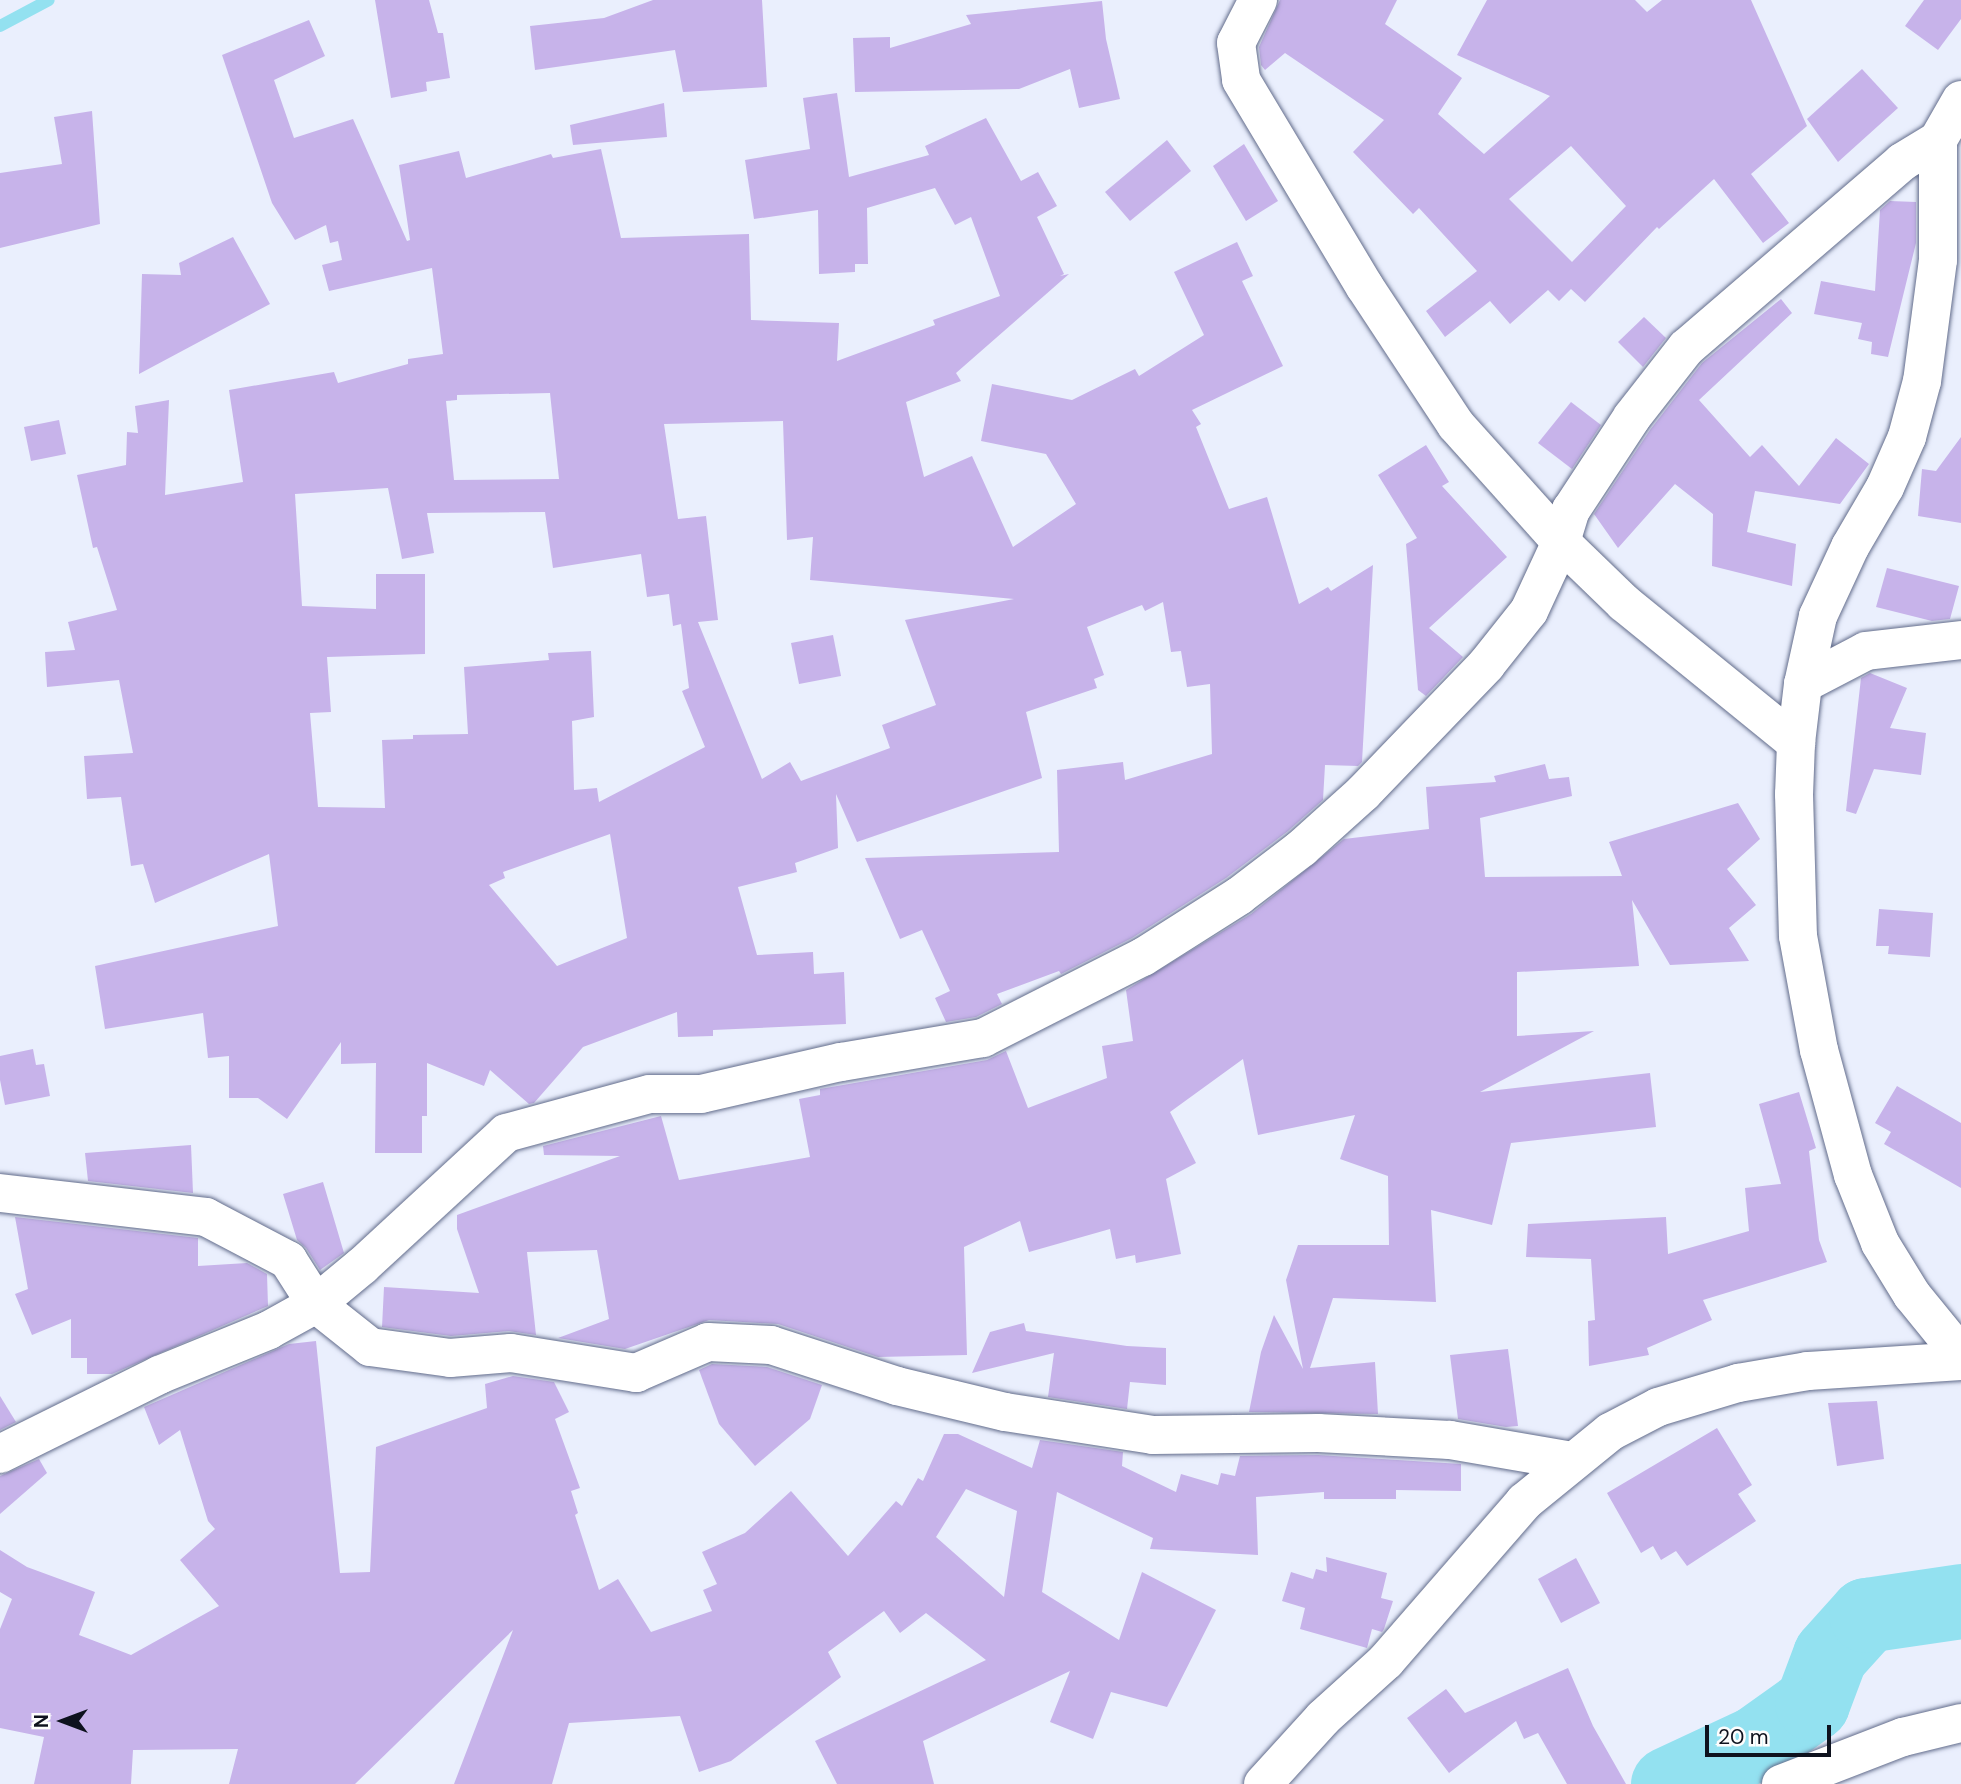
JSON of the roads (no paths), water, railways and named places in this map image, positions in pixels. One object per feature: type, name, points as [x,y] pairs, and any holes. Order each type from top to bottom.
[{"type":"street","points":[[1258,0],[1236,43],[1241,80],[1365,288],[1456,425],[1561,542],[1623,603],[1796,743]]},
{"type":"street","points":[[0,1454],[90,1408],[268,1330],[316,1304],[506,1133],[650,1094],[701,1094],[841,1062],[983,1038],[1143,957],[1239,896],[1303,848],[1363,793],[1486,665],[1529,611],[1561,542],[1571,510],[1632,417],[1686,348],[1902,162],[1938,140],[1961,100]]},
{"type":"street","points":[[1938,140],[1938,260],[1922,381],[1907,437],[1885,487],[1850,547],[1818,616],[1803,684],[1796,743],[1794,849],[1798,936],[1819,1050],[1850,1163],[1880,1243],[1912,1295],[1961,1355]]},
{"type":"street","points":[[1803,684],[1866,651],[1961,640]]},
{"type":"street","points":[[0,1193],[206,1217],[288,1260],[316,1304],[370,1347],[450,1358],[511,1353],[636,1373],[708,1342],[771,1345],[897,1385],[1005,1412],[1153,1435],[1318,1433],[1450,1440],[1573,1461]]},
{"type":"street","points":[[1262,1784],[1324,1718],[1386,1661],[1524,1502],[1610,1432],[1658,1407],[1738,1383],[1808,1370],[1961,1361]]},
{"type":"street","points":[[1781,1784],[1903,1737],[1961,1723]]},
{"type":"waterway","points":[[0,26],[49,0]]},
{"type":"waterway","points":[[1668,1784],[1756,1743],[1812,1703],[1830,1655],[1866,1615],[1961,1601]]}]
